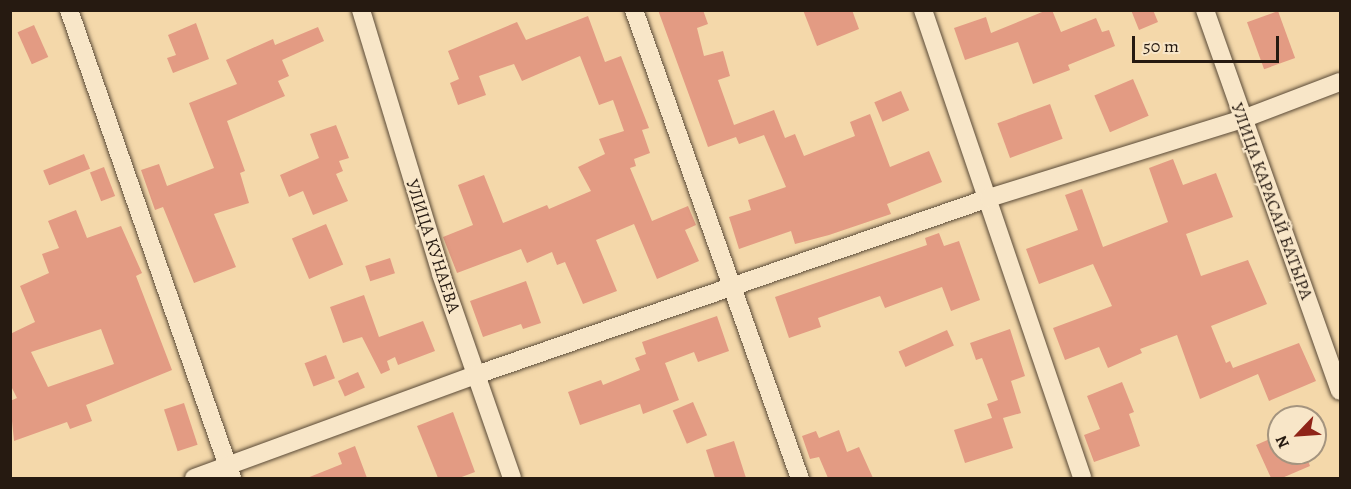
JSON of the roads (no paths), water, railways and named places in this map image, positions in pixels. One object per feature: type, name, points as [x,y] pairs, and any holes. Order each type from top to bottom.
[{"type":"street","points":[[69,10],[229,472]]},
{"type":"street","name":"УЛИЦА КУНАЕВА","points":[[361,10],[476,375],[512,478]]},
{"type":"street","points":[[634,10],[800,478]]},
{"type":"street","points":[[923,10],[989,198],[1082,478]]},
{"type":"street","name":"УЛИЦА КАРАСАЙ БАТЫРА","points":[[1205,10],[1341,392]]},
{"type":"street","points":[[194,478],[229,472],[476,375],[989,198],[1242,119],[1341,82]]}]
